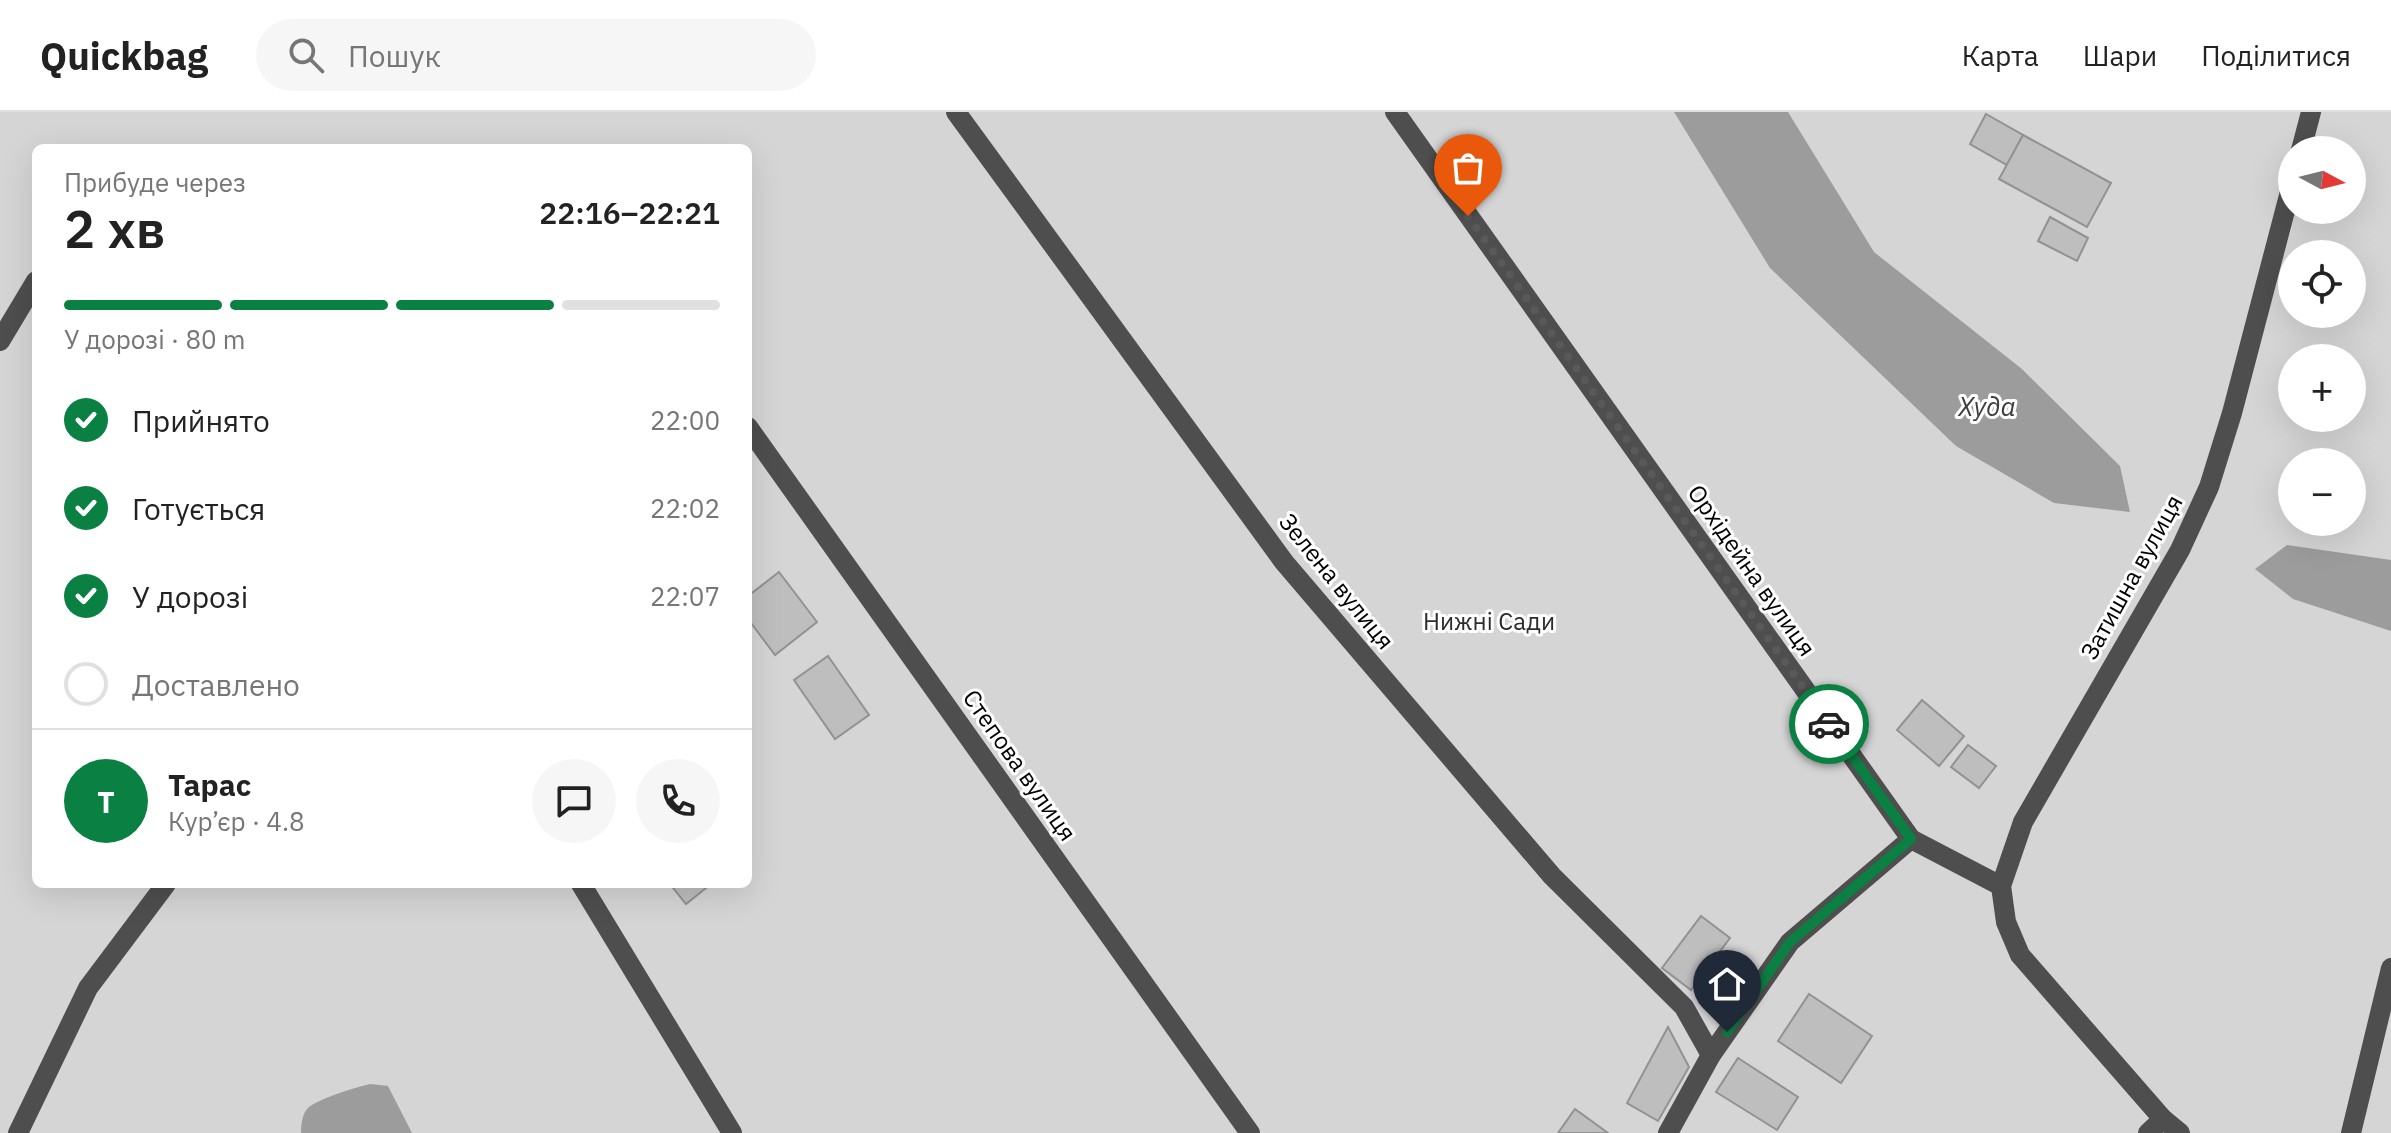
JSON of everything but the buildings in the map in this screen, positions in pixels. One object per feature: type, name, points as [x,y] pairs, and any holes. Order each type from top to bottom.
[{"type":"street","name":"Зелена вулиця","points":[[956,112],[1284,562],[1552,876],[1684,1007],[1711,1055]]},
{"type":"street","name":"Орхідейна вулиця","points":[[1395,112],[1911,839],[2001,886]]},
{"type":"street","points":[[2305,136],[2311,112]]},
{"type":"street","name":"Затишна вулиця","points":[[2001,886],[2023,822],[2180,550],[2209,487],[2232,413],[2282,224]]},
{"type":"street","points":[[0,341],[32,288]]},
{"type":"street","name":"Степова вулиця","points":[[752,433],[1250,1133]]},
{"type":"street","points":[[1668,1133],[1711,1055],[1790,942],[1911,839]]},
{"type":"street","points":[[2001,886],[2006,922],[2020,955],[2156,1126],[2180,1133]]},
{"type":"street","points":[[18,1133],[88,988],[163,888]]},
{"type":"street","points":[[583,888],[732,1133]]},
{"type":"street","points":[[2351,1133],[2391,968]]},
{"type":"green space","name":"Нижні Сади","points":[[0,112],[2391,112],[2391,1133],[0,1133]]},
{"type":"water","name":"Худа","points":[[1674,112],[1788,112],[1874,252],[2022,369],[2120,466],[2130,512],[2054,503],[1956,446],[1770,268]]},
{"type":"water","points":[[2287,545],[2391,560],[2391,631],[2293,599],[2255,569]]},
{"type":"water","points":[[370,1084],[388,1086],[412,1133],[301,1133],[304,1113],[308,1108]]},
{"type":"way so far","points":[[1468,216],[1829,724]]},
{"type":"route","points":[[1727,1032],[1790,942],[1911,839],[1829,724]]}]
